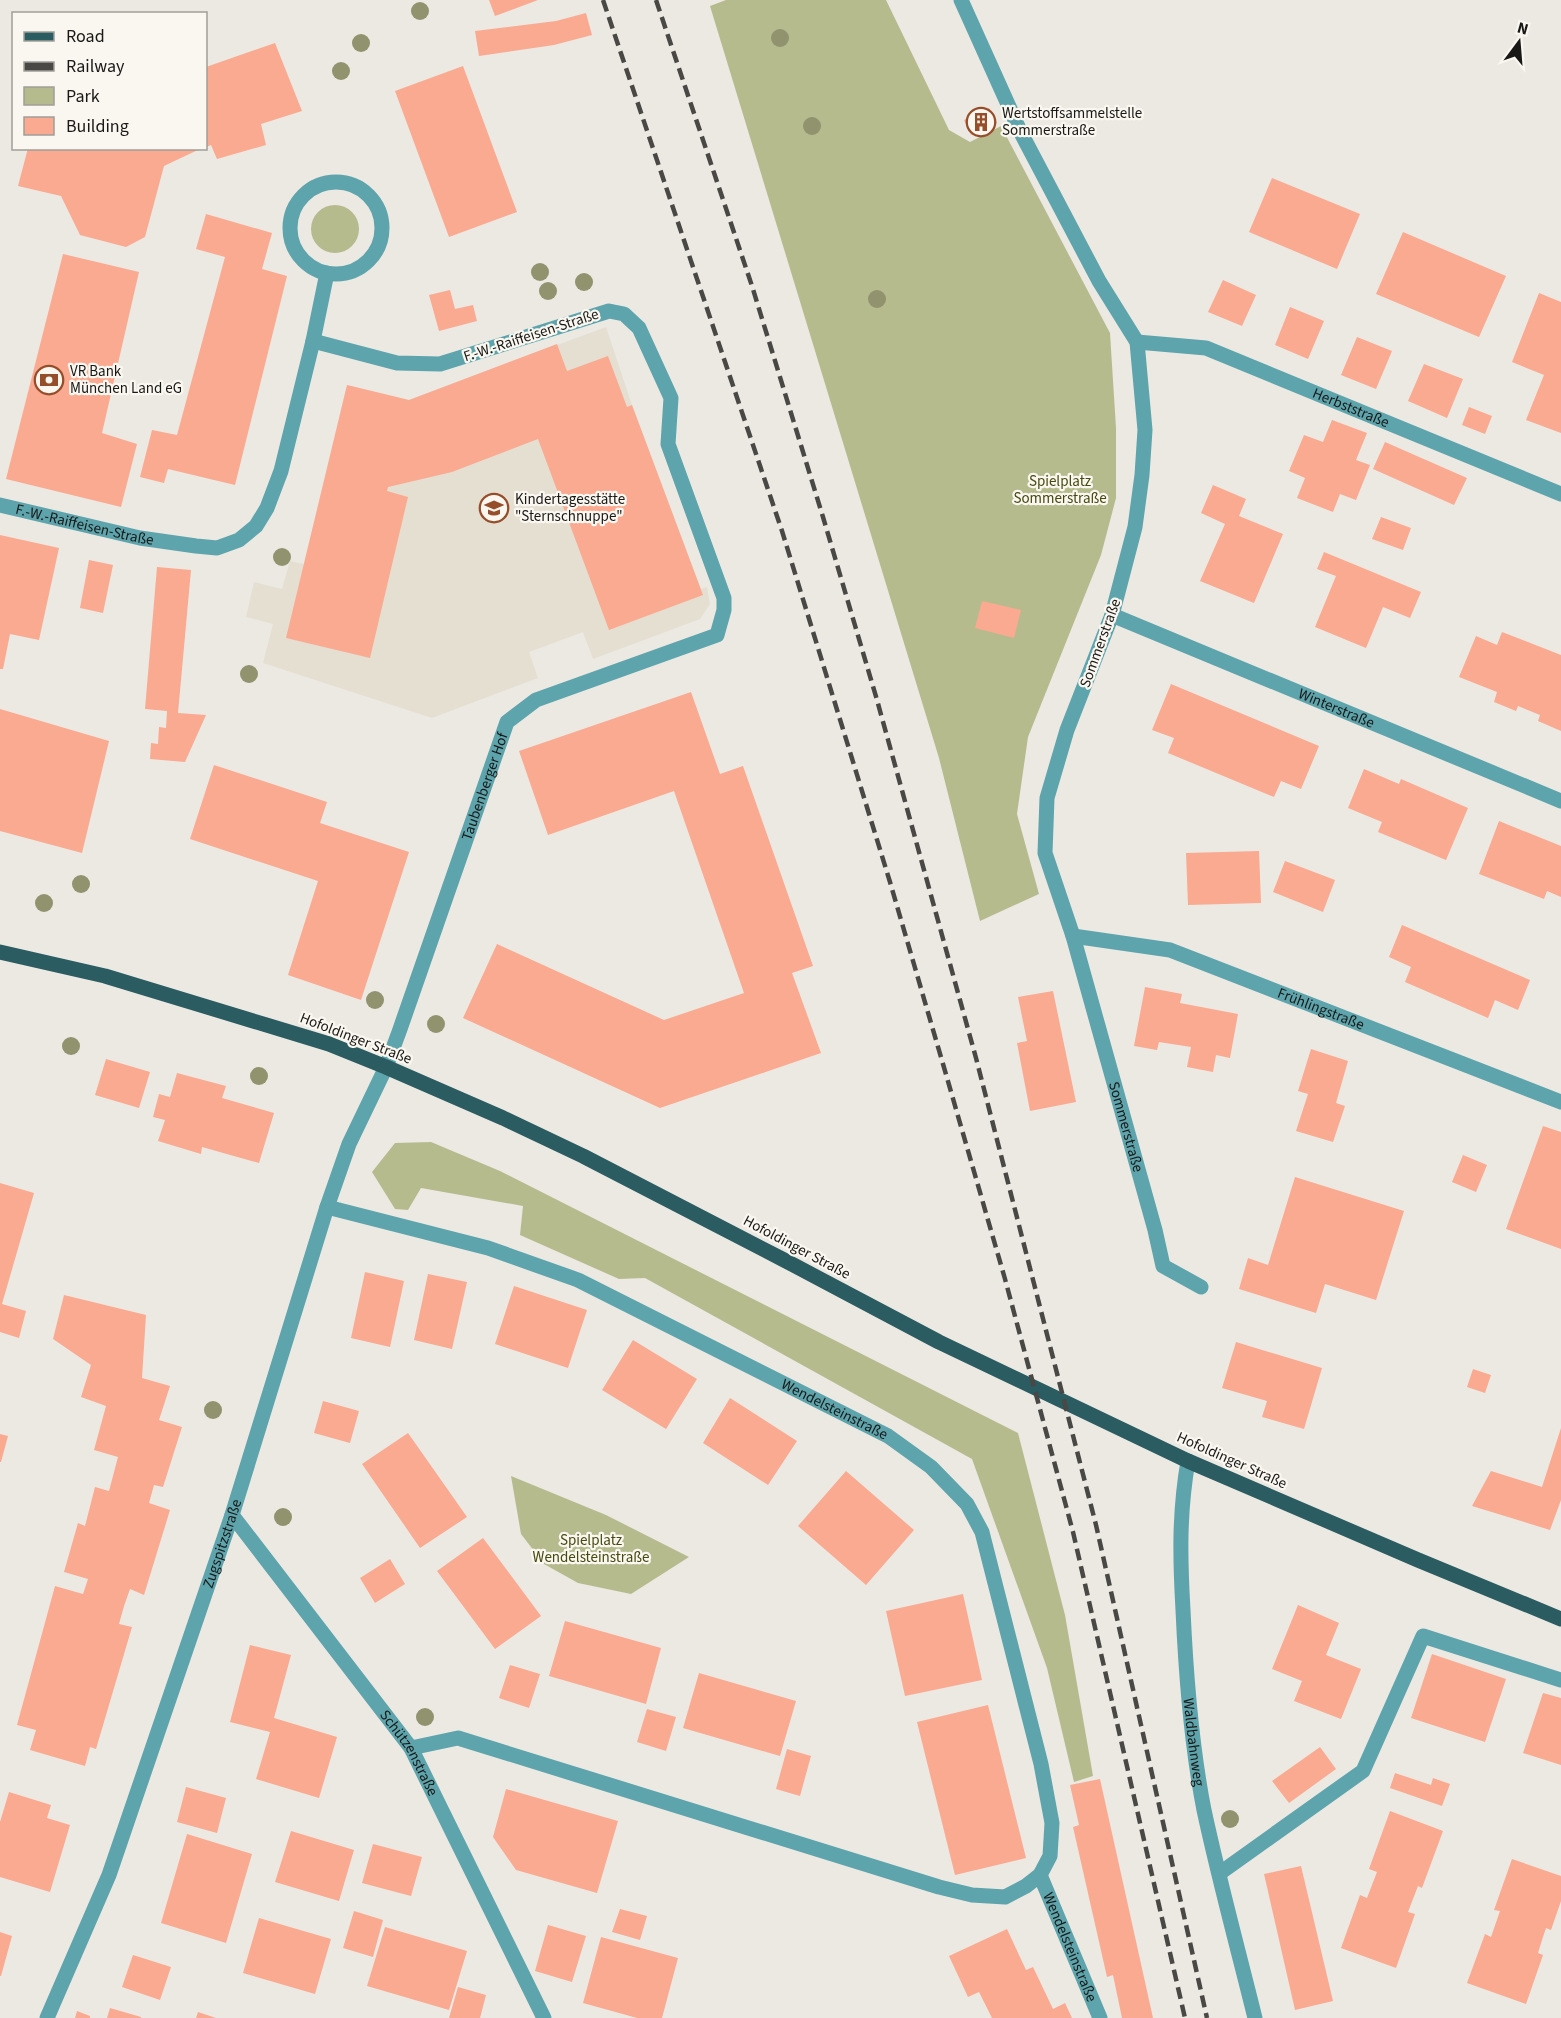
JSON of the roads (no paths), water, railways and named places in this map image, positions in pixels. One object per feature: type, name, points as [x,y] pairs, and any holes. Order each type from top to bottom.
[{"type":"main road","name":"Hofoldinger Straße","points":[[0,952],[116,980],[329,1044],[386,1067],[583,1156],[939,1342],[1188,1461],[1561,1619]]},
{"type":"street","name":"Sommerstraße","points":[[961,0],[1020,131],[1099,281],[1137,342],[1145,430],[1135,527],[1112,615],[1067,730],[1047,798],[1044,853],[1073,936],[1163,1266],[1201,1287]]},
{"type":"street","points":[[341,181],[357,186],[370,196],[379,210],[383,226],[380,243],[372,257],[360,268],[344,274],[327,273],[310,266],[297,253],[291,237],[290,220],[296,204],[308,190],[324,182],[341,181]]},
{"type":"street","name":"F.-W.-Raiffeisen-Straße","points":[[0,505],[140,538],[217,548],[239,540],[256,526],[271,498],[281,471],[327,273]]},
{"type":"street","name":"F.-W.-Raiffeisen-Straße","points":[[313,341],[397,363],[440,364],[609,311],[624,314],[639,328],[671,398],[668,444],[724,598],[724,610],[717,634]]},
{"type":"street","name":"Herbststraße","points":[[1137,342],[1206,348],[1561,494]]},
{"type":"street","name":"Winterstraße","points":[[1112,615],[1561,801]]},
{"type":"street","name":"Taubenberger Hof","points":[[386,1067],[507,722],[536,700],[717,634]]},
{"type":"street","name":"Frühlingstraße","points":[[1073,936],[1170,950],[1561,1102]]},
{"type":"street","name":"Zugspitzstraße","points":[[47,2018],[109,1875],[232,1515],[327,1207],[349,1144],[386,1067]]},
{"type":"street","name":"Wendelsteinstraße","points":[[327,1207],[488,1248],[578,1280],[888,1436],[931,1467],[967,1504],[982,1532],[1041,1764],[1052,1823],[1050,1856],[1040,1875],[1026,1886],[1005,1897],[972,1895],[887,1872],[458,1738],[411,1748]]},
{"type":"street","name":"Waldbahnweg","points":[[1188,1461],[1181,1510],[1180,1559],[1192,1733],[1204,1809],[1255,2018]]},
{"type":"street","name":"Schützenstraße","points":[[232,1515],[411,1748],[544,2018]]},
{"type":"street","points":[[1220,1873],[1363,1771],[1423,1636],[1561,1680]]},
{"type":"street","name":"Wendelsteinstraße","points":[[1040,1875],[1100,2018]]},
{"type":"railway","points":[[603,0],[782,531],[890,882],[943,1064],[1005,1279],[1073,1532],[1185,2018]]},
{"type":"railway","points":[[656,0],[752,286],[823,517],[877,700],[976,1058],[1096,1525],[1207,2018]]},
{"type":"place","name":"Wertstoffsammelstelle Sommerstraße","points":[[981,122]]},
{"type":"place","name":"VR Bank München Land eG","points":[[49,380]]},
{"type":"place","name":"Kindertagesstätte \"Sternschnuppe\"","points":[[494,508]]},
{"type":"park label","name":"Spielplatz Sommerstraße","points":[[1060,490]]},
{"type":"park label","name":"Spielplatz Wendelsteinstraße","points":[[591,1548]]}]
